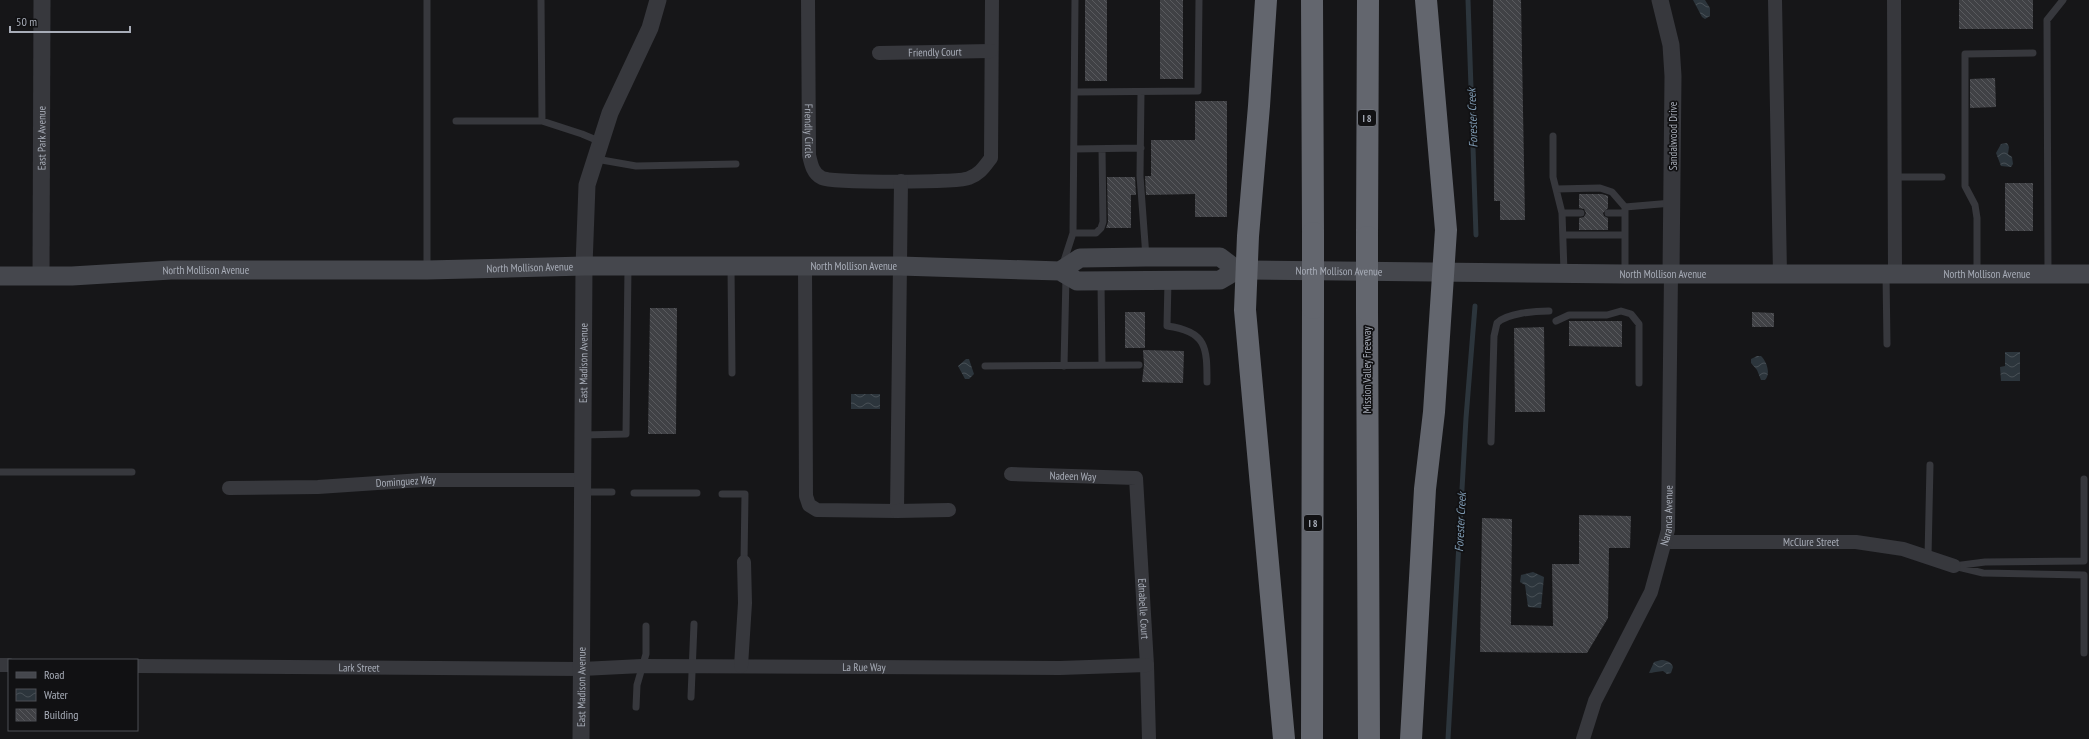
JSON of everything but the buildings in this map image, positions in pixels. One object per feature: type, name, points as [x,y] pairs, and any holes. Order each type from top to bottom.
[{"type":"highway","points":[[1266,0],[1242,270],[1284,739]]},
{"type":"highway","name":"I 8","points":[[1312,0],[1312,739]]},
{"type":"highway","name":"Mission Valley Freeway","points":[[1368,0],[1367,310],[1369,739]]},
{"type":"highway","points":[[1411,739],[1425,489],[1434,412],[1442,272],[1446,230],[1426,0]]},
{"type":"main road","points":[[1063,273],[1080,258],[1220,257],[1242,270]]},
{"type":"main road","points":[[1101,281],[1103,273],[1131,267],[1142,258]]},
{"type":"main road","name":"North Mollison Avenue","points":[[0,276],[42,276],[171,270],[427,270],[584,266],[900,266],[1063,273],[1077,281],[1220,280],[1242,270],[1625,274],[2089,274]]},
{"type":"street","name":"East Park Avenue","points":[[42,0],[42,276]]},
{"type":"street","name":"East Madison Avenue","points":[[581,739],[582,435],[584,266],[587,185],[610,113],[650,28],[658,0]]},
{"type":"street","name":"Friendly Circle","points":[[808,0],[809,155],[813,169],[822,178],[837,181],[968,179],[980,173],[990,158],[992,0]]},
{"type":"street","name":"Sandalwood Drive","points":[[1660,0],[1671,45],[1673,76],[1673,203],[1671,274]]},
{"type":"street","points":[[1775,0],[1780,274]]},
{"type":"street","points":[[1891,274],[1895,177],[1894,0]]},
{"type":"street","name":"Friendly Court","points":[[879,52],[991,51]]},
{"type":"street","points":[[897,511],[901,181]]},
{"type":"street","points":[[805,267],[806,496],[809,505],[817,510],[949,510]]},
{"type":"street","name":"Naranca Avenue","points":[[1583,739],[1595,701],[1651,592],[1668,530],[1670,491],[1671,274]]},
{"type":"street","name":"Nadeen Way","points":[[1011,474],[1136,478]]},
{"type":"street","name":"Ednabelle Court","points":[[1136,478],[1147,665],[1149,739]]},
{"type":"street","name":"Dominguez Way","points":[[230,488],[318,487],[422,480],[582,486]]},
{"type":"street","name":"McClure Street","points":[[1665,542],[1856,542],[1903,549],[1954,566]]},
{"type":"street","points":[[741,666],[746,603],[744,562]]},
{"type":"street","name":"La Rue Way","points":[[582,669],[642,666],[1060,668],[1147,665]]},
{"type":"street","name":"Lark Street","points":[[138,666],[582,669]]},
{"type":"lane","points":[[427,0],[427,270]]},
{"type":"lane","points":[[541,0],[542,122]]},
{"type":"lane","points":[[1064,366],[1063,273],[1073,239],[1076,0]]},
{"type":"lane","points":[[1075,92],[1198,92],[1199,0]]},
{"type":"lane","points":[[2048,274],[2047,20],[2063,0]]},
{"type":"lane","points":[[1977,274],[1977,218],[1975,205],[1965,186],[1965,54],[2033,53]]},
{"type":"lane","points":[[1141,92],[1140,176],[1142,258]]},
{"type":"lane","points":[[456,122],[542,122],[582,134],[601,142]]},
{"type":"lane","points":[[1553,136],[1553,177],[1562,213],[1564,235],[1564,273]]},
{"type":"lane","points":[[1074,149],[1141,148]]},
{"type":"lane","points":[[1073,233],[1096,233],[1101,228],[1103,222],[1102,149]]},
{"type":"lane","points":[[596,159],[636,166],[736,164]]},
{"type":"lane","points":[[1895,177],[1942,177]]},
{"type":"lane","points":[[1556,189],[1600,188],[1612,192],[1625,210],[1625,274]]},
{"type":"lane","points":[[1608,213],[1673,203]]},
{"type":"lane","points":[[1562,213],[1580,213]]},
{"type":"lane","points":[[1564,235],[1625,235]]},
{"type":"lane","points":[[731,266],[732,373]]},
{"type":"lane","points":[[582,435],[626,434],[628,267]]},
{"type":"lane","points":[[1887,344],[1891,274]]},
{"type":"lane","points":[[1168,280],[1167,326],[1189,330],[1200,341],[1207,352],[1207,382]]},
{"type":"lane","points":[[1101,281],[1102,365]]},
{"type":"lane","points":[[1491,442],[1494,336],[1497,323],[1506,317],[1534,311],[1549,311]]},
{"type":"lane","points":[[1556,321],[1569,315],[1607,315],[1621,311],[1631,314],[1639,324],[1639,383]]},
{"type":"lane","points":[[985,366],[1139,365]]},
{"type":"lane","points":[[1928,557],[1930,466]]},
{"type":"lane","points":[[0,472],[132,472]]},
{"type":"lane","points":[[1954,566],[1985,562],[2084,561],[2084,479]]},
{"type":"lane","points":[[582,486],[612,492]]},
{"type":"lane","points":[[634,493],[697,494]]},
{"type":"lane","points":[[722,494],[745,494],[744,562]]},
{"type":"lane","points":[[1954,566],[1982,573],[2084,574],[2084,653]]},
{"type":"lane","points":[[691,698],[694,667],[694,624]]},
{"type":"lane","points":[[636,707],[636,685],[646,654],[646,626]]},
{"type":"water","points":[[1693,0],[1705,0],[1710,8],[1710,16],[1705,19],[1702,17]]},
{"type":"water","points":[[2007,143],[2009,147],[2008,154],[2012,157],[2013,164],[2011,167],[2001,166],[1996,153],[2001,144]]},
{"type":"water","points":[[2005,352],[2020,352],[2020,381],[2001,381],[2000,367],[2005,366]]},
{"type":"water","points":[[1761,356],[1765,361],[1768,375],[1765,380],[1761,380],[1757,370],[1751,363],[1751,359]]},
{"type":"water","points":[[966,359],[969,359],[974,374],[969,379],[965,379],[958,366]]},
{"type":"water","points":[[851,394],[880,394],[880,409],[851,409]]},
{"type":"water","points":[[1533,572],[1544,577],[1541,608],[1528,607],[1525,585],[1520,582],[1521,575]]},
{"type":"water","points":[[1661,660],[1667,661],[1671,664],[1673,667],[1671,673],[1667,674],[1663,671],[1649,673],[1654,662]]},
{"type":"waterway","name":"Forester Creek","points":[[1468,0],[1476,235]]},
{"type":"waterway","name":"Forester Creek","points":[[1448,739],[1466,418],[1475,306]]}]
